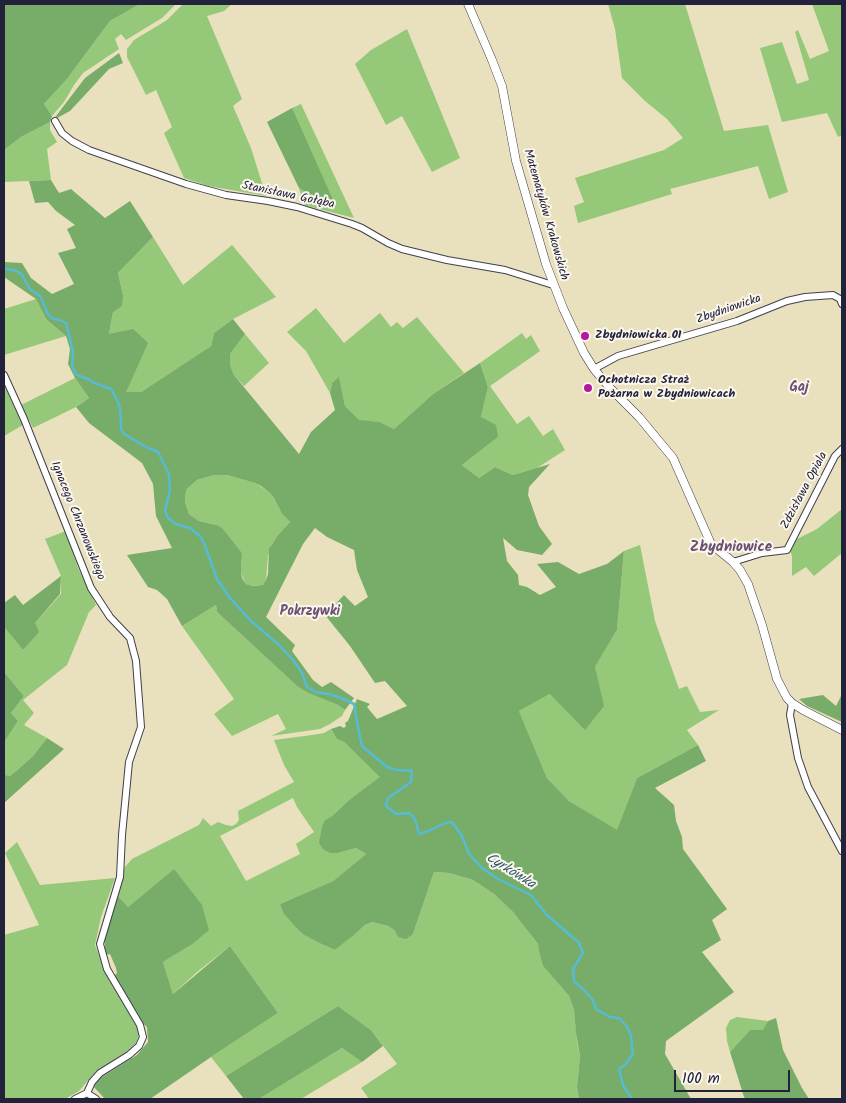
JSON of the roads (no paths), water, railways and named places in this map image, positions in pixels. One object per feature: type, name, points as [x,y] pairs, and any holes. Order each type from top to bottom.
[{"type":"street","name":"Matematyków Krakowskich","points":[[468,4],[502,86],[516,161],[546,264],[553,285],[584,353],[594,369],[610,388],[645,423],[673,458],[711,544],[740,570],[748,584],[762,625],[777,679],[787,698],[792,703],[842,730]]},
{"type":"street","name":"Stanisława Gołąba","points":[[55,121],[62,133],[89,150],[164,177],[226,195],[268,201],[335,218],[362,228],[402,249],[425,256],[505,270],[553,285]]},
{"type":"street","name":"Zbydniowicka","points":[[594,369],[618,356],[737,321],[787,301],[833,295],[840,298],[842,304]]},
{"type":"street","name":"Ignacego Chrzanowskiego","points":[[4,375],[24,419],[91,588],[110,617],[130,638],[136,661],[141,727],[129,762],[120,877],[100,944],[107,970],[140,1025],[143,1037],[139,1046],[134,1051],[100,1073],[92,1082],[87,1094]]},
{"type":"street","name":"Zdzisława Opiala","points":[[733,562],[762,552],[787,550],[835,456],[842,449]]},
{"type":"street","points":[[792,703],[790,715],[798,758],[808,787],[842,851]]},
{"type":"street","points":[[76,1099],[87,1094],[96,1099]]},
{"type":"waterway","name":"Cyrkówka","points":[[4,267],[17,271],[22,275],[30,289],[40,296],[49,316],[66,323],[73,352],[72,366],[75,372],[77,375],[111,389],[120,408],[121,429],[124,434],[158,452],[169,474],[170,490],[165,511],[168,518],[176,524],[190,528],[200,536],[217,579],[230,598],[251,621],[278,644],[293,660],[302,673],[307,687],[315,692],[329,694],[354,704],[362,746],[387,767],[412,771],[411,782],[388,798],[386,806],[396,814],[409,813],[415,819],[419,834],[452,822],[462,836],[469,854],[482,868],[498,879],[531,895],[546,914],[579,943],[583,953],[573,969],[574,981],[593,1000],[596,1009],[610,1017],[619,1018],[628,1028],[631,1036],[633,1054],[625,1065],[619,1069],[623,1085],[632,1099]]},
{"type":"place","name":"Zbydniowicka 01","points":[[585,336]]},
{"type":"place","name":"Ochotnicza Straż Pożarna w Zbydniowicach","points":[[588,388]]},
{"type":"district","name":"Gaj","points":[[799,389]]},
{"type":"district","name":"Zbydniowice","points":[[731,548]]},
{"type":"district","name":"Pokrzywki","points":[[310,613]]}]
